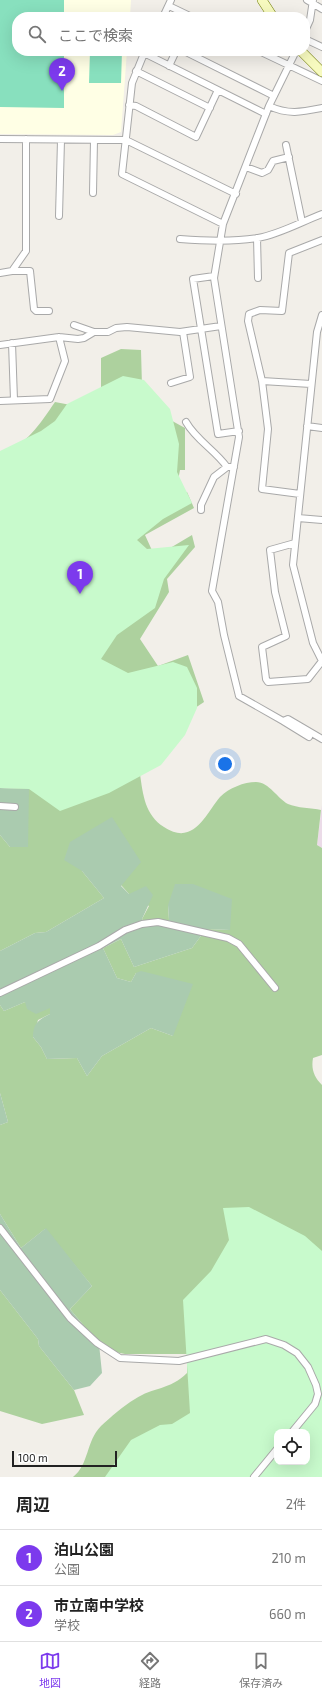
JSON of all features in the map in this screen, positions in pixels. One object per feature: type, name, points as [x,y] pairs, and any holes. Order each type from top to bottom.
[{"type":"main road","points":[[262,0],[270,12]]},
{"type":"main road","points":[[306,56],[322,72]]},
{"type":"street","points":[[311,1],[322,9]]},
{"type":"street","points":[[310,20],[311,1]]},
{"type":"street","points":[[166,12],[170,3],[184,12]]},
{"type":"street","points":[[310,41],[322,47]]},
{"type":"street","points":[[143,56],[132,83],[132,94],[130,95],[122,174],[223,224]]},
{"type":"street","points":[[152,56],[266,114]]},
{"type":"street","points":[[169,66],[174,56]]},
{"type":"street","points":[[194,56],[274,96]]},
{"type":"street","points":[[269,56],[322,81]]},
{"type":"street","points":[[294,56],[269,106],[236,194],[223,224],[219,241],[214,276],[239,437],[212,591],[218,602],[224,635],[239,696],[308,737]]},
{"type":"street","points":[[136,71],[210,108]]},
{"type":"street","points":[[129,105],[136,106],[196,137],[218,90]]},
{"type":"street","points":[[269,106],[281,111],[296,112],[322,108]]},
{"type":"street","points":[[0,139],[126,140],[236,194]]},
{"type":"street","points":[[12,271],[26,251],[26,139]]},
{"type":"street","points":[[59,216],[61,140]]},
{"type":"street","points":[[93,193],[94,140]]},
{"type":"street","points":[[286,145],[302,222]]},
{"type":"street","points":[[246,167],[262,173],[268,170],[273,161],[289,157]]},
{"type":"street","points":[[180,239],[219,241],[256,238],[322,214]]},
{"type":"street","points":[[256,238],[258,278]]},
{"type":"street","points":[[300,494],[262,489],[268,429],[262,381],[248,321],[249,314],[260,310],[282,311],[289,252],[322,240]]},
{"type":"street","points":[[0,273],[30,270],[32,306],[36,311],[49,311]]},
{"type":"street","points":[[214,276],[193,279],[218,434],[238,431]]},
{"type":"street","points":[[295,543],[270,550],[275,592],[286,636],[262,647],[266,679],[268,682],[308,679],[322,661],[313,643],[293,566],[311,384],[319,345],[317,332],[322,315]]},
{"type":"street","points":[[74,324],[94,332],[108,332],[116,328],[127,327],[183,332],[221,326]]},
{"type":"street","points":[[0,345],[59,337],[78,339],[84,338],[94,332]]},
{"type":"street","points":[[171,383],[190,377],[183,332]]},
{"type":"street","points":[[0,401],[50,399],[65,360],[59,337]]},
{"type":"street","points":[[12,343],[14,400]]},
{"type":"street","points":[[262,381],[311,384]]},
{"type":"street","points":[[186,422],[191,431],[218,455],[227,467]]},
{"type":"street","points":[[307,426],[322,428]]},
{"type":"street","points":[[201,510],[201,505],[214,477],[227,467],[234,467]]},
{"type":"street","points":[[298,518],[322,520]]},
{"type":"street","points":[[283,721],[288,719],[322,738]]},
{"type":"street","points":[[0,806],[14,807]]},
{"type":"street","points":[[0,993],[99,946],[125,930],[142,924],[158,922],[228,938],[239,944],[275,988]]},
{"type":"street","points":[[0,1228],[70,1318],[97,1344],[120,1358],[179,1361],[266,1339],[284,1345],[297,1353],[308,1367],[316,1385],[318,1394],[315,1404],[294,1429]]},
{"type":"street","points":[[254,1477],[274,1453]]},
{"type":"shaded area","points":[[0,0],[131,0],[130,12],[12,12],[12,56],[127,56],[121,132],[113,135],[0,134]]},
{"type":"shaded area","points":[[0,788],[29,789],[28,847],[10,847],[0,835]]},
{"type":"shaded area","points":[[322,805],[322,848],[317,845]]},
{"type":"shaded area","points":[[112,817],[141,862],[121,886],[129,894],[146,886],[153,895],[142,919],[145,924],[169,920],[168,905],[175,884],[193,884],[232,899],[230,930],[206,929],[192,948],[134,967],[121,939],[103,948],[117,978],[131,982],[136,973],[141,971],[193,984],[173,1036],[151,1028],[102,1056],[87,1076],[77,1058],[47,1059],[41,1047],[33,1037],[35,1026],[39,1020],[50,1014],[50,1008],[36,1014],[27,1009],[25,1002],[4,1011],[0,1005],[0,951],[35,933],[46,932],[104,898],[82,871],[64,860],[70,842]]},
{"type":"shaded area","points":[[0,1093],[8,1122],[0,1125]]},
{"type":"shaded area","points":[[0,1214],[21,1248],[46,1228],[92,1286],[70,1309],[99,1344],[102,1373],[90,1386],[74,1390],[39,1346],[38,1339],[0,1290]]},
{"type":"green space","points":[[0,0],[64,0],[64,12],[12,12],[12,56],[64,56],[64,108],[0,107]]},
{"type":"green space","points":[[90,56],[122,56],[121,83],[89,83]]},
{"type":"green space","points":[[121,349],[141,350],[142,386],[165,417],[185,428],[185,470],[180,470],[176,491],[187,492],[194,508],[145,535],[155,557],[192,535],[195,547],[167,579],[169,592],[140,639],[158,666],[188,655],[204,702],[183,716],[140,774],[144,797],[149,810],[158,822],[174,832],[183,833],[191,831],[204,819],[220,797],[232,788],[242,784],[256,782],[265,785],[288,804],[321,810],[317,845],[322,848],[322,1055],[313,1058],[312,1066],[315,1076],[322,1085],[322,1477],[73,1477],[82,1466],[96,1432],[101,1426],[135,1399],[148,1392],[168,1386],[181,1379],[187,1373],[187,1354],[125,1354],[115,1352],[99,1344],[70,1309],[92,1286],[45,1229],[21,1248],[0,1214],[0,1125],[8,1122],[0,1093],[0,1005],[4,1011],[25,1002],[50,1008],[50,1014],[38,1020],[33,1037],[41,1047],[47,1059],[77,1058],[87,1076],[102,1056],[151,1028],[173,1036],[136,973],[131,982],[117,978],[103,948],[121,939],[134,967],[192,948],[206,929],[230,930],[168,905],[169,920],[145,924],[142,919],[149,906],[129,894],[121,885],[82,871],[104,898],[46,932],[35,933],[0,951],[0,835],[10,847],[28,789],[0,788],[0,454],[17,446],[25,440],[38,426],[55,402],[76,406],[101,396],[101,358]]},
{"type":"green space","points":[[123,376],[144,380],[170,409],[179,444],[177,472],[192,503],[163,519],[137,540],[147,549],[189,545],[164,579],[155,608],[117,635],[101,659],[128,673],[173,662],[187,667],[197,688],[197,708],[185,735],[161,765],[109,793],[60,811],[29,789],[0,788],[0,451],[41,431],[55,421],[67,404]]},
{"type":"green space","points":[[249,1207],[305,1236],[322,1251],[322,1477],[105,1477],[131,1440],[160,1425],[172,1424],[190,1413],[183,1300],[211,1271],[229,1240],[223,1208]]},
{"type":"green space","points":[[0,1290],[38,1339],[39,1346],[74,1390],[84,1415],[42,1424],[0,1411]]},
{"type":"place","name":"市立南中学校","points":[[62,91]]},
{"type":"place","name":"泊山公園","points":[[80,594]]}]
